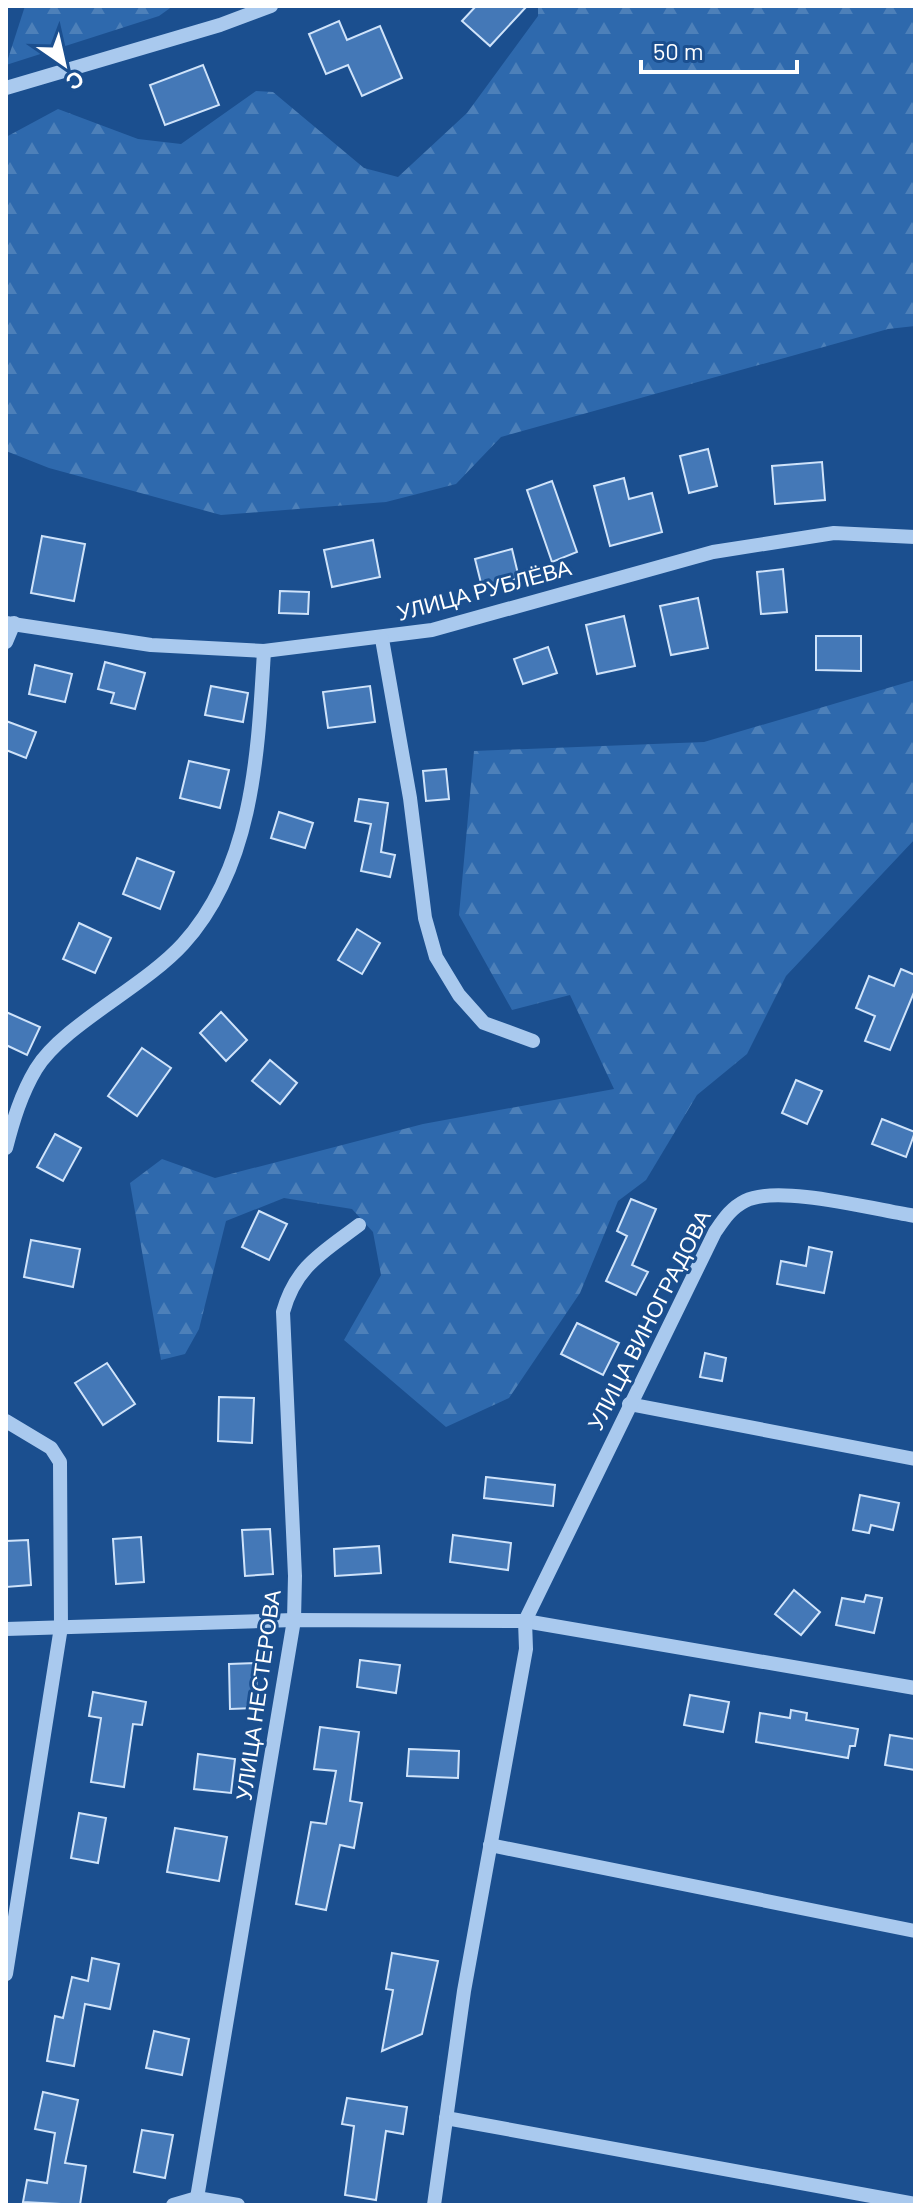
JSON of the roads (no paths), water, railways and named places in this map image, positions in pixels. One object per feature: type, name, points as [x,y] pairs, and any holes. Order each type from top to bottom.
[{"type":"street","points":[[6,88],[220,25],[271,6]]},
{"type":"street","name":"УЛИЦА РУБЛЁВА","points":[[9,621],[151,645],[264,651],[382,639],[504,612],[713,552],[834,533],[915,537]]},
{"type":"street","points":[[6,642],[9,621]]},
{"type":"street","points":[[382,639],[410,798],[425,918],[436,957],[459,995],[484,1023],[533,1041]]},
{"type":"street","points":[[6,1148],[16,1111],[37,1068],[59,1043],[142,983],[184,943],[214,902],[233,860],[247,815],[260,728],[264,651]]},
{"type":"street","name":"УЛИЦА ВИНОГРАДОВА","points":[[525,1621],[715,1232],[731,1210],[748,1199],[787,1195],[915,1216]]},
{"type":"street","name":"УЛИЦА НЕСТЕРОВА","points":[[197,2198],[280,1720],[294,1620],[295,1576],[283,1312],[291,1285],[306,1265],[359,1225]]},
{"type":"street","points":[[629,1404],[915,1459]]},
{"type":"street","points":[[6,1421],[51,1448],[60,1462],[61,1627],[6,1974]]},
{"type":"street","points":[[6,1629],[294,1620],[525,1621],[915,1688]]},
{"type":"street","points":[[434,2205],[490,1845],[526,1649],[525,1621]]},
{"type":"street","points":[[490,1845],[915,1931]]},
{"type":"street","points":[[446,2118],[915,2204]]},
{"type":"street","points":[[173,2205],[197,2198],[238,2205]]}]
